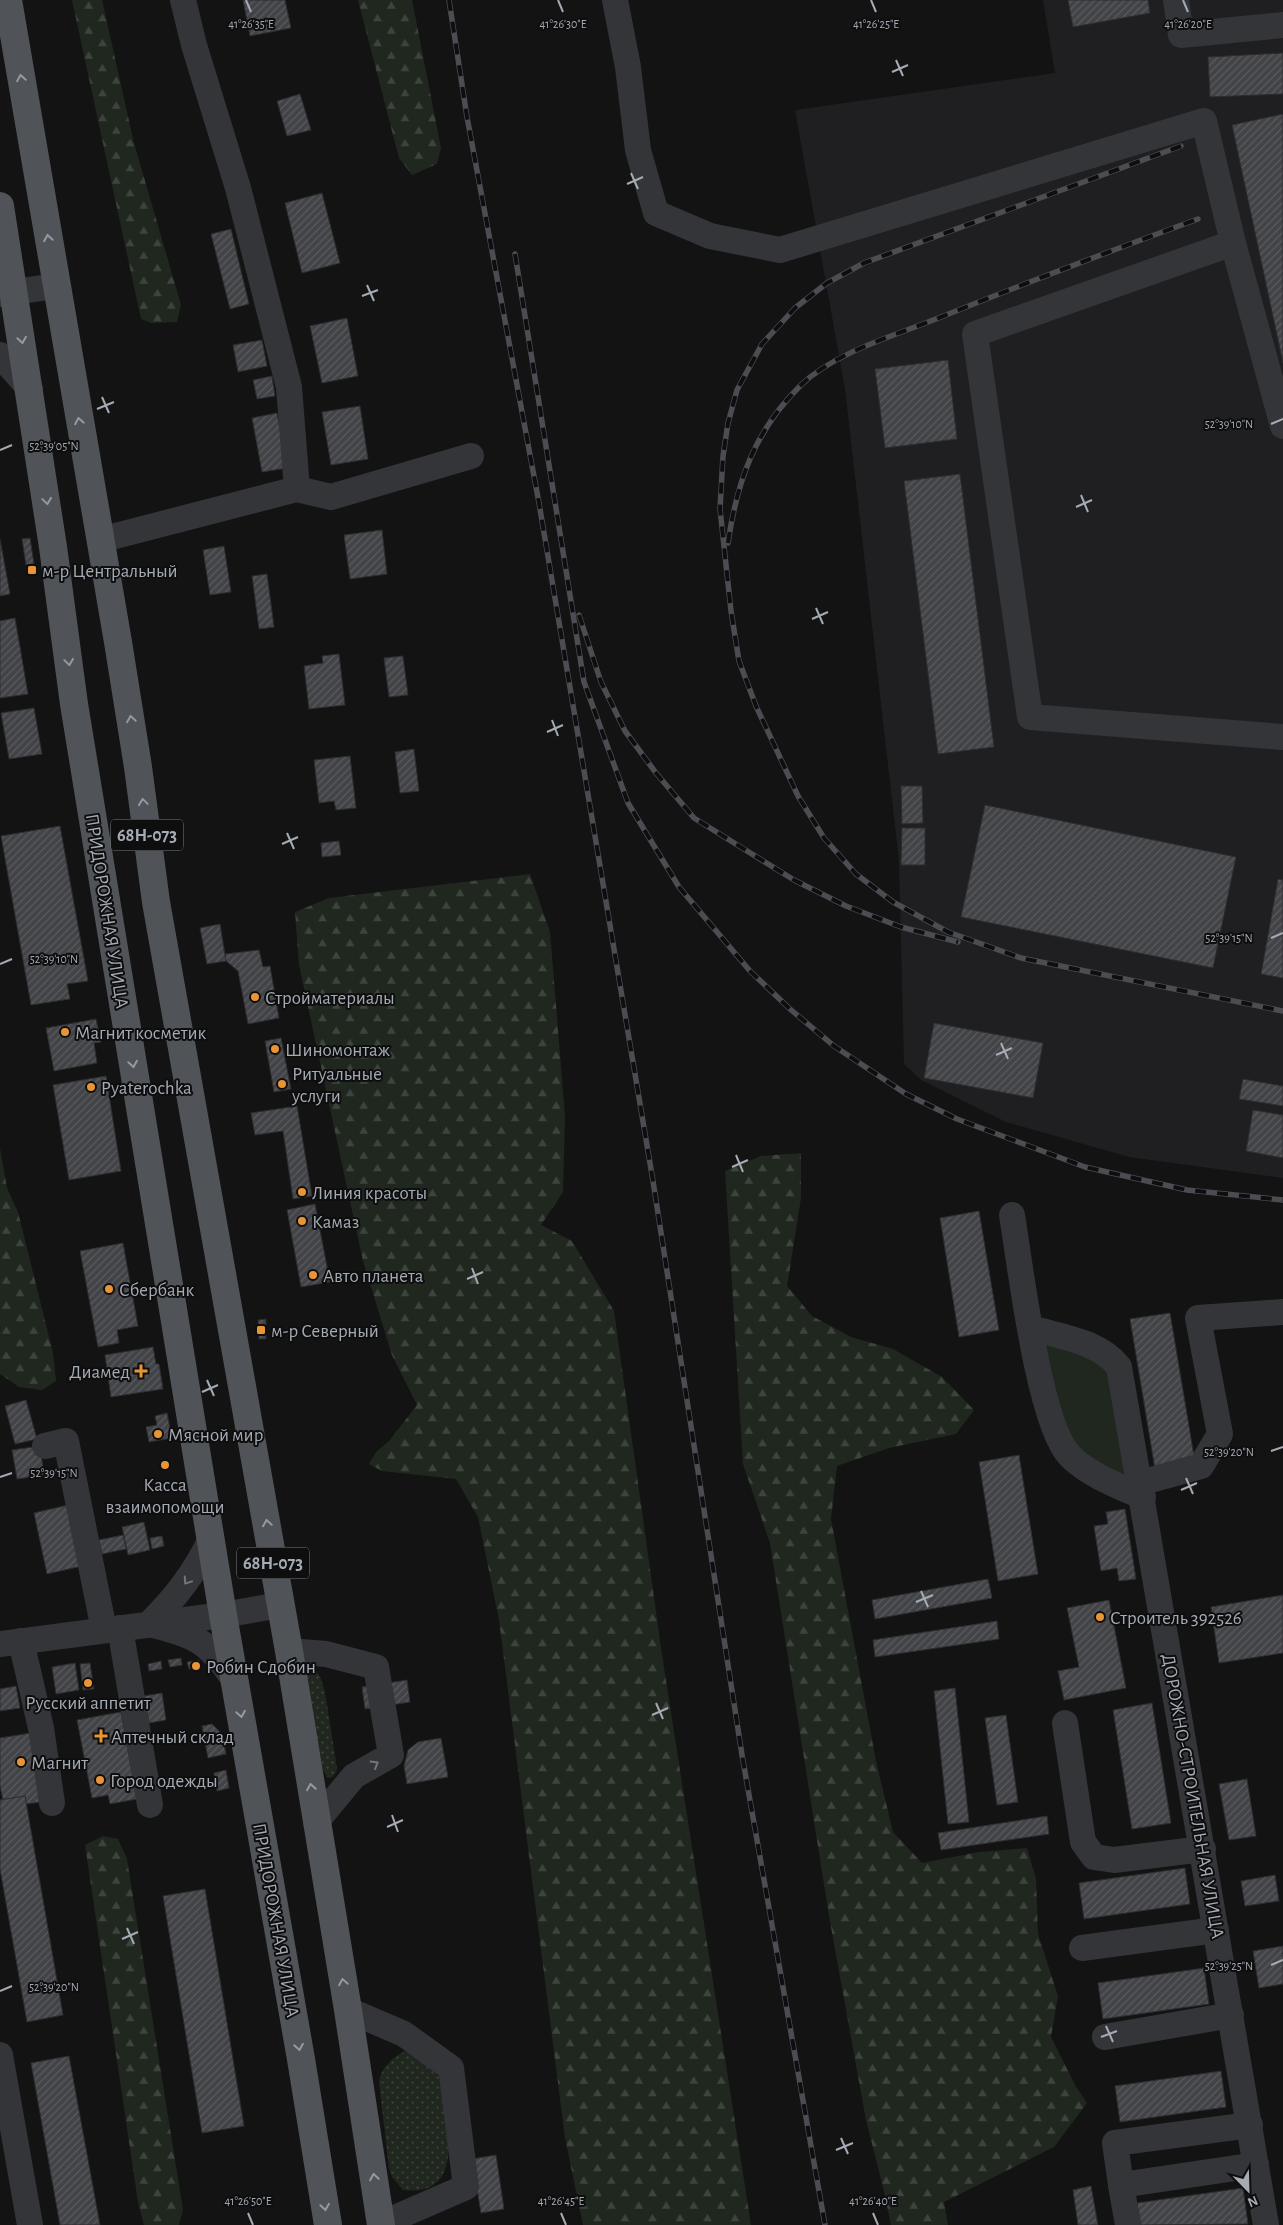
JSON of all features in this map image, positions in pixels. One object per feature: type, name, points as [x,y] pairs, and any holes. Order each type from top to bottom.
[{"type":"main road","name":"68Н-073","points":[[8,0],[138,767],[156,902],[289,1651],[381,2224]]},
{"type":"main road","name":"ПРИДОРОЖНАЯ УЛИЦА","points":[[1,223],[7,293],[30,389],[76,714],[223,1615],[302,2059],[328,2225]]},
{"type":"street","points":[[183,0],[194,45],[238,188],[289,387],[297,489]]},
{"type":"street","points":[[615,0],[628,66],[638,150],[656,213],[710,236],[780,250],[1204,121],[1233,243],[1283,426]]},
{"type":"street","points":[[1176,0],[1181,35],[1283,25]]},
{"type":"street","points":[[1233,243],[975,334],[1030,717],[1283,737]]},
{"type":"street","points":[[7,293],[56,286]]},
{"type":"street","points":[[0,355],[30,389]]},
{"type":"street","points":[[100,540],[297,489],[331,497],[471,456]]},
{"type":"street","points":[[1012,1216],[1031,1328],[1054,1428],[1069,1455],[1102,1479],[1142,1490],[1201,1466],[1220,1434],[1198,1318],[1283,1312]]},
{"type":"street","name":"ДОРОЖНО-СТРОИТЕЛЬНАЯ УЛИЦА","points":[[1031,1328],[1091,1345],[1112,1357],[1119,1367],[1142,1490],[1266,2225]]},
{"type":"street","points":[[46,1446],[66,1441],[112,1629],[150,1805]]},
{"type":"street","points":[[149,1624],[184,1587],[198,1566],[211,1539]]},
{"type":"street","points":[[52,1803],[41,1728],[10,1642],[223,1615],[280,1604]]},
{"type":"street","points":[[149,1624],[191,1636],[206,1644],[222,1662],[235,1682]]},
{"type":"street","points":[[289,1651],[326,1654],[376,1667],[391,1755],[354,1776],[316,1822]]},
{"type":"street","points":[[1065,1723],[1083,1842],[1094,1857],[1114,1860],[1202,1849]]},
{"type":"street","points":[[1082,1948],[1216,1930]]},
{"type":"street","points":[[348,2010],[404,2034],[451,2068],[466,2187],[381,2224]]},
{"type":"street","points":[[1105,2037],[1231,2015]]},
{"type":"street","points":[[0,2055],[5,2113],[30,2225]]},
{"type":"street","points":[[1128,2225],[1115,2143],[1250,2125]]},
{"type":"street","points":[[1121,2185],[1256,2165]]},
{"type":"shaded area","points":[[1043,0],[1283,0],[1283,1178],[1129,1157],[1006,1122],[921,1080],[904,1064],[899,861],[845,389],[795,110],[1055,73]]},
{"type":"green space","points":[[72,0],[102,0],[134,143],[181,305],[177,322],[151,323],[141,319]]},
{"type":"green space","points":[[358,0],[412,0],[441,148],[437,164],[412,175],[399,158]]},
{"type":"green space","points":[[530,874],[550,932],[565,1116],[563,1192],[541,1225],[572,1241],[614,1311],[662,1655],[751,2225],[583,2225],[565,2138],[499,1620],[478,1517],[456,1479],[382,1471],[369,1464],[376,1452],[389,1441],[417,1405],[392,1355],[363,1261],[299,965],[295,912],[329,898]]},
{"type":"green space","points":[[0,1148],[7,1188],[18,1212],[53,1353],[56,1381],[42,1390],[19,1387],[0,1374]]},
{"type":"green space","points":[[801,1153],[801,1198],[787,1286],[812,1316],[851,1337],[893,1349],[942,1377],[974,1410],[956,1434],[889,1448],[837,1466],[831,1519],[876,1761],[893,1832],[922,1863],[979,1852],[1027,1848],[1036,1879],[1038,1934],[1058,1996],[1051,2037],[1076,2087],[1087,2103],[1054,2147],[944,2202],[948,2225],[891,2225],[866,2120],[829,1916],[770,1543],[743,1464],[725,1171],[761,1156]]},
{"type":"green space","points":[[1043,1342],[1091,1359],[1109,1372],[1127,1479],[1071,1447]]},
{"type":"green space","points":[[308,1661],[320,1676],[325,1692],[337,1768],[336,1773],[331,1778],[327,1777],[323,1770],[303,1662]]},
{"type":"green space","points":[[103,1836],[118,1839],[127,1859],[183,2210],[179,2225],[144,2225],[138,2202],[85,1845]]},
{"type":"green space","points":[[409,2050],[435,2069],[439,2077],[448,2132],[448,2152],[446,2168],[438,2181],[424,2189],[403,2190],[392,2177],[389,2168],[379,2083],[382,2072],[389,2062]]},
{"type":"building","points":[[243,0],[285,0],[291,28],[250,36]]},
{"type":"building","points":[[1068,0],[1148,0],[1150,13],[1073,27]]},
{"type":"building","points":[[1283,53],[1283,94],[1210,97],[1208,57]]},
{"type":"building","points":[[300,94],[311,130],[287,136],[277,101]]},
{"type":"building","points":[[1283,114],[1283,363],[1232,125]]},
{"type":"building","points":[[322,193],[340,263],[302,273],[285,203]]},
{"type":"building","points":[[231,229],[249,304],[230,309],[211,234]]},
{"type":"building","points":[[347,318],[358,376],[322,383],[310,326]]},
{"type":"building","points":[[262,340],[267,366],[238,372],[233,345]]},
{"type":"building","points":[[948,360],[957,439],[885,448],[875,369]]},
{"type":"building","points":[[272,376],[275,396],[257,399],[253,380]]},
{"type":"building","points":[[360,406],[368,459],[331,465],[322,412]]},
{"type":"building","points":[[277,413],[287,468],[262,472],[252,418]]},
{"type":"building","points":[[960,474],[994,747],[938,754],[904,481]]},
{"type":"building","points":[[382,530],[387,574],[350,579],[344,535]]},
{"type":"building","points":[[30,538],[34,564],[26,565],[22,539]]},
{"type":"building","points":[[0,539],[10,594],[0,596]]},
{"type":"building","points":[[224,546],[231,592],[210,595],[203,550]]},
{"type":"building","points":[[267,574],[274,627],[259,629],[252,576]]},
{"type":"building","points":[[15,618],[28,694],[0,698],[0,621]]},
{"type":"building","points":[[339,654],[345,705],[309,709],[304,666],[323,663],[322,656]]},
{"type":"building","points":[[403,656],[408,695],[389,697],[384,658]]},
{"type":"building","points":[[34,708],[42,754],[9,759],[1,713]]},
{"type":"building","points":[[414,749],[419,791],[400,793],[395,752]]},
{"type":"building","points":[[350,756],[356,808],[336,810],[334,801],[319,803],[314,760]]},
{"type":"building","points":[[901,786],[922,786],[923,823],[902,824]]},
{"type":"building","points":[[985,805],[1236,857],[1213,968],[961,917]]},
{"type":"building","points":[[60,826],[88,981],[67,984],[70,999],[31,1005],[1,836]]},
{"type":"building","points":[[902,828],[925,828],[925,865],[901,865]]},
{"type":"building","points":[[339,841],[341,855],[322,857],[321,843]]},
{"type":"building","points":[[1278,879],[1283,880],[1283,978],[1261,974]]},
{"type":"building","points":[[220,924],[226,961],[207,964],[200,928]]},
{"type":"building","points":[[259,950],[263,967],[270,966],[279,1018],[248,1024],[238,971],[226,961],[225,954]]},
{"type":"building","points":[[96,1019],[101,1042],[94,1043],[97,1063],[54,1071],[46,1028]]},
{"type":"building","points":[[934,1023],[1043,1043],[1033,1098],[924,1078]]},
{"type":"building","points":[[281,1038],[291,1089],[274,1092],[265,1041]]},
{"type":"building","points":[[106,1076],[121,1171],[69,1180],[53,1085]]},
{"type":"building","points":[[1243,1079],[1283,1086],[1283,1106],[1239,1099]]},
{"type":"building","points":[[297,1106],[312,1196],[293,1199],[283,1131],[255,1135],[251,1113]]},
{"type":"building","points":[[1253,1110],[1283,1115],[1283,1158],[1246,1151]]},
{"type":"building","points":[[315,1204],[330,1282],[301,1287],[287,1210]]},
{"type":"building","points":[[979,1211],[999,1330],[959,1337],[940,1218]]},
{"type":"building","name":"Сбербанк","points":[[123,1243],[138,1326],[117,1330],[119,1343],[98,1347],[80,1251]]},
{"type":"building","points":[[1170,1313],[1195,1462],[1155,1469],[1130,1319]]},
{"type":"building","points":[[266,1319],[266,1339],[259,1339],[258,1320]]},
{"type":"building","points":[[153,1347],[156,1364],[159,1364],[163,1389],[111,1397],[105,1355]]},
{"type":"building","points":[[26,1400],[37,1439],[15,1444],[5,1406]]},
{"type":"building","points":[[167,1413],[172,1438],[149,1442],[146,1427],[157,1425],[155,1416]]},
{"type":"building","points":[[40,1446],[44,1475],[17,1479],[12,1450]]},
{"type":"building","points":[[1019,1455],[1038,1574],[998,1581],[979,1462]]},
{"type":"building","points":[[68,1505],[82,1566],[47,1574],[34,1513]]},
{"type":"building","points":[[1125,1509],[1136,1579],[1119,1581],[1117,1568],[1101,1571],[1094,1526],[1108,1524],[1106,1512]]},
{"type":"building","points":[[144,1522],[150,1550],[128,1555],[122,1527]]},
{"type":"building","points":[[123,1535],[126,1549],[102,1554],[99,1540]]},
{"type":"building","points":[[162,1536],[164,1546],[152,1549],[150,1538]]},
{"type":"building","points":[[988,1579],[992,1598],[875,1619],[872,1600]]},
{"type":"building","points":[[1283,1595],[1283,1653],[1219,1663],[1211,1607]]},
{"type":"building","points":[[1109,1600],[1126,1688],[1064,1700],[1058,1671],[1079,1667],[1067,1608]]},
{"type":"building","points":[[997,1621],[999,1639],[875,1657],[873,1640]]},
{"type":"building","points":[[181,1658],[182,1665],[170,1667],[168,1660]]},
{"type":"building","points":[[199,1660],[200,1667],[189,1669],[187,1662]]},
{"type":"building","points":[[161,1661],[162,1669],[149,1671],[148,1664]]},
{"type":"building","points":[[75,1663],[79,1690],[56,1694],[52,1667]]},
{"type":"building","points":[[90,1663],[94,1689],[83,1690],[80,1664]]},
{"type":"building","points":[[407,1680],[410,1702],[365,1709],[362,1687]]},
{"type":"building","points":[[16,1686],[20,1708],[0,1711],[0,1689]]},
{"type":"building","points":[[955,1688],[969,1822],[948,1824],[934,1691]]},
{"type":"building","points":[[162,1693],[166,1720],[149,1723],[144,1696]]},
{"type":"building","points":[[1152,1703],[1171,1823],[1132,1829],[1113,1710]]},
{"type":"building","points":[[121,1712],[137,1799],[110,1804],[108,1795],[92,1798],[77,1720]]},
{"type":"building","points":[[1006,1715],[1018,1802],[997,1805],[985,1718]]},
{"type":"building","points":[[212,1724],[222,1734],[226,1754],[208,1758],[202,1726]]},
{"type":"building","name":"Магнит","points":[[37,1732],[48,1801],[26,1804],[25,1796],[3,1800],[0,1786],[0,1738]]},
{"type":"building","points":[[441,1738],[448,1777],[407,1784],[404,1766],[408,1750],[418,1742]]},
{"type":"building","points":[[226,1770],[229,1788],[217,1791],[214,1773]]},
{"type":"building","points":[[1247,1779],[1256,1836],[1229,1840],[1219,1784]]},
{"type":"building","points":[[25,1796],[63,2015],[27,2022],[0,1869],[0,1800]]},
{"type":"building","points":[[1047,1816],[1049,1834],[941,1850],[938,1833]]},
{"type":"building","points":[[1185,1868],[1190,1904],[1084,1919],[1079,1883]]},
{"type":"building","points":[[1275,1875],[1279,1901],[1245,1906],[1241,1881]]},
{"type":"building","points":[[205,1889],[244,2126],[202,2133],[163,1896]]},
{"type":"building","points":[[1283,1946],[1283,1984],[1259,1988],[1253,1951]]},
{"type":"building","points":[[1204,1968],[1209,2004],[1103,2019],[1098,1983]]},
{"type":"building","points":[[69,2056],[100,2225],[60,2225],[31,2063]]},
{"type":"building","points":[[1221,2071],[1226,2107],[1120,2122],[1115,2086]]},
{"type":"building","points":[[496,2155],[504,2209],[481,2213],[472,2159]]},
{"type":"building","points":[[1091,2186],[1098,2225],[1078,2225],[1073,2190]]},
{"type":"building","points":[[1243,2188],[1248,2224],[1141,2225],[1137,2203]]},
{"type":"railway","points":[[449,0],[467,117],[539,503],[653,1181],[742,1755],[825,2225]]},
{"type":"railway","points":[[1181,146],[864,263],[827,283],[795,308],[762,344],[737,390],[728,423],[723,456],[720,509],[731,611],[739,661],[756,706],[798,796],[824,838],[856,874],[893,902],[948,932],[1021,958],[1283,1011]]},
{"type":"railway","points":[[728,543],[743,478],[760,438],[785,402],[801,385],[815,374],[865,346],[1198,219]]},
{"type":"railway","points":[[515,254],[584,682],[628,803],[679,887],[750,971],[790,1009],[834,1046],[906,1094],[957,1119],[1085,1167],[1187,1190],[1283,1200]]},
{"type":"railway","points":[[579,615],[601,682],[625,731],[656,773],[694,818],[794,880],[846,906],[901,927],[958,942]]},
{"type":"place","name":"м-р Центральный","points":[[32,570]]},
{"type":"place","name":"Стройматериалы","points":[[255,997]]},
{"type":"place","name":"Магнит косметик","points":[[65,1032]]},
{"type":"place","name":"Шиномонтаж","points":[[275,1049]]},
{"type":"place","name":"Ритуальные услуги","points":[[282,1084]]},
{"type":"place","name":"Pyaterochka","points":[[91,1087]]},
{"type":"place","name":"Линия красоты","points":[[302,1192]]},
{"type":"place","name":"Камаз","points":[[302,1221]]},
{"type":"place","name":"Авто планета","points":[[313,1275]]},
{"type":"place","name":"Сбербанк","points":[[109,1289]]},
{"type":"place","name":"м-р Северный","points":[[261,1330]]},
{"type":"place","name":"Диамед","points":[[141,1371]]},
{"type":"place","name":"Мясной мир","points":[[158,1434]]},
{"type":"place","name":"Касса взаимопомощи","points":[[165,1465]]},
{"type":"place","name":"Строитель 392526","points":[[1100,1617]]},
{"type":"place","name":"Робин Сдобин","points":[[196,1666]]},
{"type":"place","name":"Русский аппетит","points":[[88,1683]]},
{"type":"place","name":"Аптечный склад","points":[[101,1736]]},
{"type":"place","name":"Магнит","points":[[21,1762]]},
{"type":"place","name":"Город одежды","points":[[100,1780]]}]
